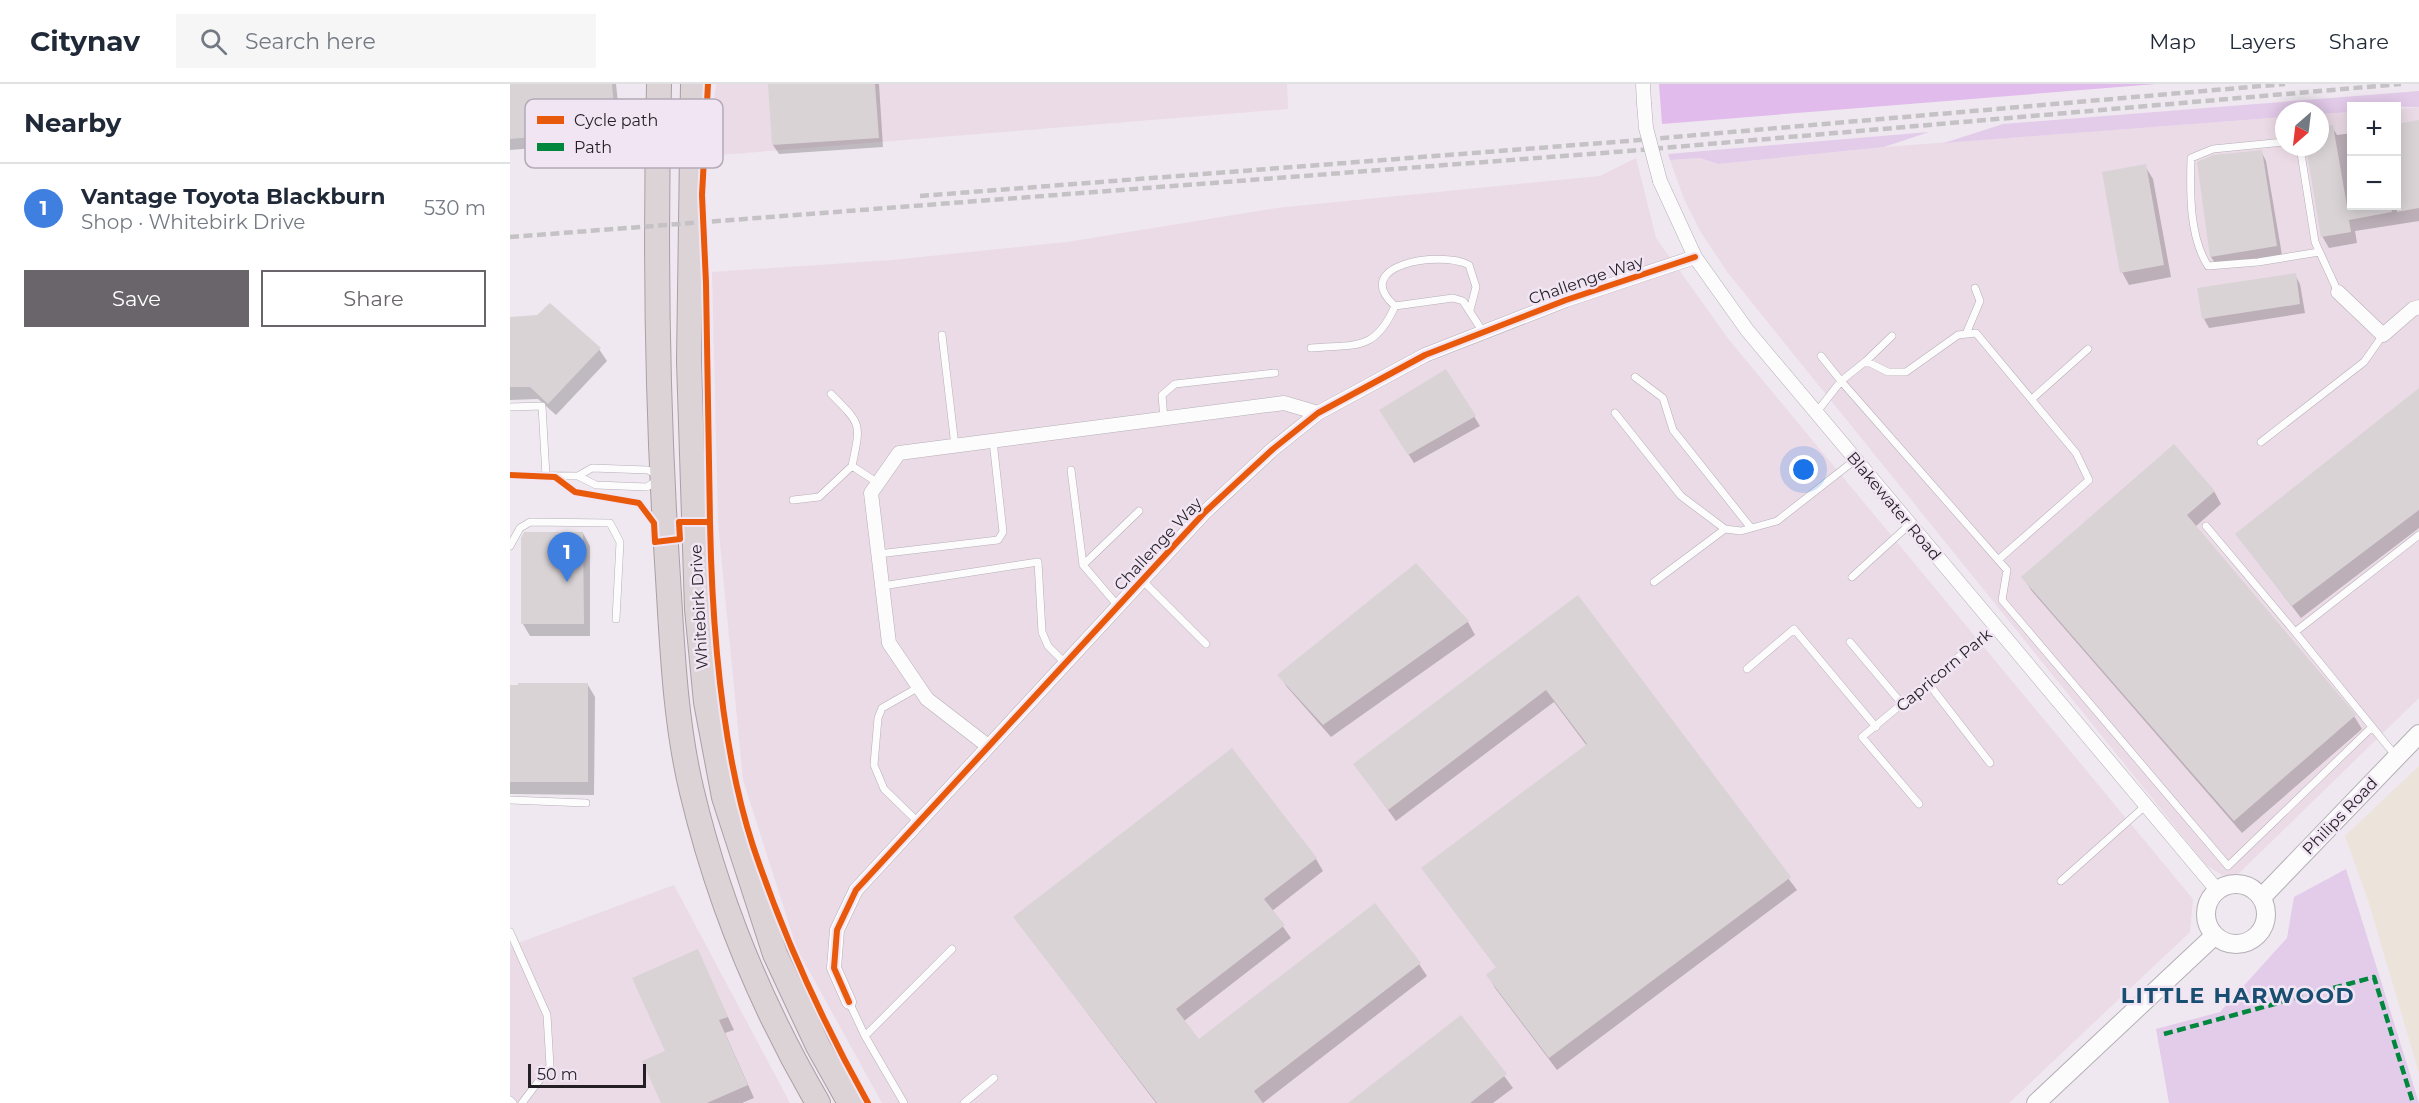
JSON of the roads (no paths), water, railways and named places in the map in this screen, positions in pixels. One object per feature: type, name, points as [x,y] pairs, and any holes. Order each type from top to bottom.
[{"type":"highway","name":"Whitebirk Drive","points":[[659,84],[659,99]]},
{"type":"highway","name":"Whitebirk Drive","points":[[693,84],[693,99]]},
{"type":"highway","name":"Whitebirk Drive","points":[[657,168],[678,477],[698,621],[706,702],[724,797],[775,954],[818,1046],[850,1103]]},
{"type":"highway","name":"Whitebirk Drive","points":[[692,168],[689,360],[678,477],[676,690],[692,791],[713,867],[744,954],[792,1058],[818,1103]]},
{"type":"street","name":"Blakewater Road","points":[[1643,84],[1646,128],[1660,181],[1695,257],[1747,330],[1909,525],[1997,625],[2145,807],[2217,890]]},
{"type":"street","name":"Challenge Way","points":[[849,1002],[834,968],[837,930],[856,890],[1205,512],[1273,449],[1318,413],[1425,355],[1566,300],[1695,257]]},
{"type":"street","points":[[2338,292],[2384,335],[2412,309],[2419,307]]},
{"type":"street","points":[[988,746],[927,699],[889,643],[871,493],[898,453],[1284,403],[1318,413]]},
{"type":"street","name":"Philips Road","points":[[2262,897],[2419,734]]},
{"type":"street","points":[[2239,884],[2249,886],[2262,897],[2266,907],[2266,923],[2253,940],[2237,945],[2226,944],[2214,936],[2208,927],[2205,914],[2207,903],[2217,890],[2228,885],[2239,884]]},
{"type":"street","points":[[2036,1103],[2214,936]]},
{"type":"lane","points":[[2275,143],[2213,148],[2191,158],[2194,220],[2202,256],[2208,266],[2319,252]]},
{"type":"lane","points":[[2301,156],[2315,242],[2338,292]]},
{"type":"lane","points":[[1395,306],[1384,291],[1385,278],[1390,269],[1413,261],[1438,258],[1458,259],[1469,265],[1476,287],[1470,310]]},
{"type":"lane","points":[[1966,334],[1980,301],[1975,288]]},
{"type":"lane","points":[[1395,306],[1453,298],[1463,301],[1483,332]]},
{"type":"lane","points":[[1311,348],[1361,344],[1375,339],[1386,326],[1395,306]]},
{"type":"lane","points":[[1866,361],[1888,372],[1906,372],[1958,335],[1976,333],[2076,453],[2089,480],[1998,560]]},
{"type":"lane","points":[[942,335],[955,446]]},
{"type":"lane","points":[[2261,442],[2364,362],[2384,335]]},
{"type":"lane","points":[[1816,413],[1841,381],[1892,336]]},
{"type":"lane","points":[[2032,399],[2088,349]]},
{"type":"lane","points":[[1821,356],[2007,570],[2002,600],[2228,866],[2372,727]]},
{"type":"lane","points":[[1164,419],[1162,395],[1175,384],[1275,373]]},
{"type":"lane","points":[[1635,377],[1663,399],[1673,430],[1751,528]]},
{"type":"lane","points":[[793,500],[819,497],[852,466],[859,432],[856,419],[831,394]]},
{"type":"lane","points":[[510,408],[542,406],[546,476]]},
{"type":"lane","points":[[1615,413],[1681,496],[1725,529],[1741,531],[1777,521],[1855,460]]},
{"type":"lane","points":[[878,554],[998,540],[1003,532],[993,441]]},
{"type":"lane","points":[[852,466],[878,483]]},
{"type":"lane","points":[[579,476],[592,468],[648,470],[678,477]]},
{"type":"lane","points":[[1071,470],[1083,565],[1118,606]]},
{"type":"lane","points":[[510,475],[579,476],[596,485],[637,486],[647,486],[678,477]]},
{"type":"lane","points":[[1083,565],[1139,511]]},
{"type":"lane","points":[[510,546],[520,528],[530,522],[610,523],[620,542],[616,619]]},
{"type":"lane","points":[[1852,577],[1909,525]]},
{"type":"lane","points":[[2206,526],[2397,758]]},
{"type":"lane","points":[[1654,582],[1725,529]]},
{"type":"lane","points":[[2295,632],[2419,535]]},
{"type":"lane","points":[[882,586],[1038,562],[1042,632],[1048,646],[1065,663]]},
{"type":"lane","points":[[1142,580],[1206,644]]},
{"type":"lane","name":"Capricorn Park","points":[[1876,727],[1997,625]]},
{"type":"lane","points":[[1747,669],[1794,629],[1876,727],[1862,737],[1919,804]]},
{"type":"lane","points":[[1850,642],[1902,705]]},
{"type":"lane","points":[[1928,684],[1990,764]]},
{"type":"lane","points":[[918,822],[884,789],[874,765],[878,718],[882,708],[919,687]]},
{"type":"lane","points":[[510,800],[586,803]]},
{"type":"lane","points":[[2061,881],[2145,807]]},
{"type":"lane","points":[[510,932],[547,1015],[550,1066],[522,1103]]},
{"type":"lane","points":[[865,1036],[952,950]]},
{"type":"lane","points":[[849,1002],[865,1036],[904,1103]]},
{"type":"lane","points":[[964,1103],[994,1078]]},
{"type":"railway","points":[[920,196],[1628,141],[2285,84]]},
{"type":"railway","points":[[510,237],[1628,151],[2401,84]]},
{"type":"place","name":"Vantage Toyota Blackburn","points":[[567,582]]},
{"type":"district","name":"LITTLE HARWOOD","points":[[2238,995]]}]
